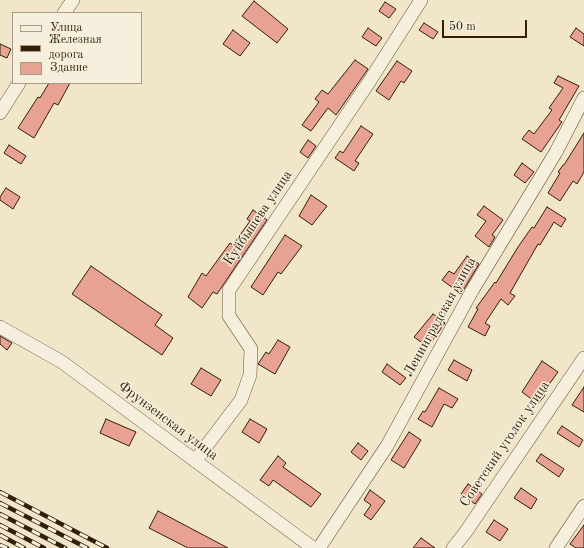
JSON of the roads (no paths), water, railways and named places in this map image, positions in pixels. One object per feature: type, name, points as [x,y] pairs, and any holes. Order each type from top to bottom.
[{"type":"street","points":[[65,12],[73,0]]},
{"type":"street","name":"Куйбышева улица","points":[[195,461],[240,400],[250,375],[251,349],[229,316],[228,290],[369,82],[421,0]]},
{"type":"street","points":[[0,113],[18,84]]},
{"type":"street","name":"Ленинградская улица","points":[[319,548],[386,446],[473,289],[556,152],[584,98]]},
{"type":"street","name":"Фрунзенская улица","points":[[0,327],[62,362],[313,548]]},
{"type":"street","name":"Советский уголок улица","points":[[453,548],[465,533],[584,358]]},
{"type":"street","points":[[556,548],[584,506]]},
{"type":"railway","points":[[0,492],[107,548]]},
{"type":"railway","points":[[0,503],[87,548]]},
{"type":"railway","points":[[0,514],[65,548]]},
{"type":"railway","points":[[0,525],[44,548]]},
{"type":"railway","points":[[0,535],[24,548]]},
{"type":"railway","points":[[0,545],[7,548]]}]
